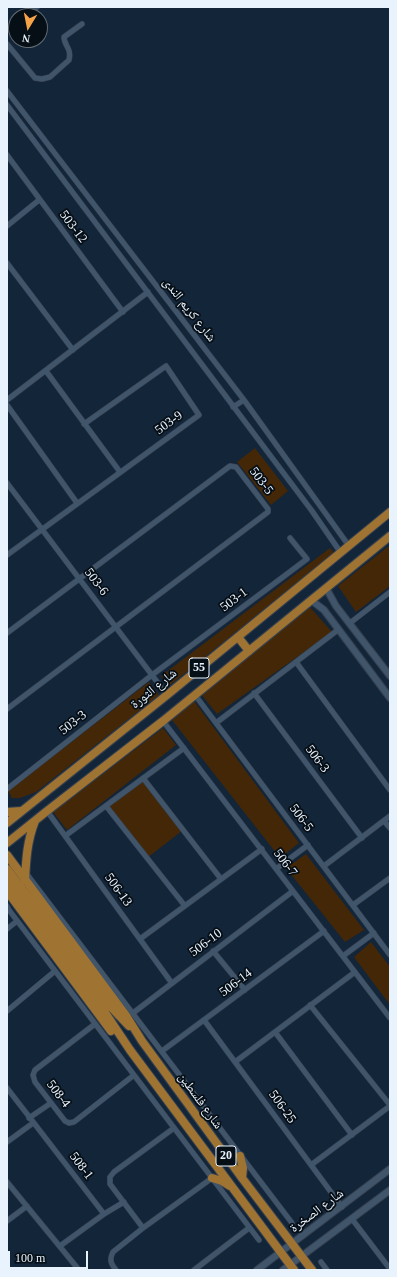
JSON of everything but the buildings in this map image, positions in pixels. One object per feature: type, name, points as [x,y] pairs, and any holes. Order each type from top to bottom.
[{"type":"main road","name":"شارع الثورة","points":[[7,823],[167,695],[390,512]]},
{"type":"main road","name":"55","points":[[7,843],[195,695],[390,536]]},
{"type":"main road","points":[[238,637],[249,651]]},
{"type":"main road","points":[[7,812],[22,811]]},
{"type":"main road","points":[[26,877],[27,850],[30,832],[36,820]]},
{"type":"main road","name":"شارع فلسطين","points":[[7,855],[26,877],[127,1017],[142,1041],[242,1178],[312,1270]]},
{"type":"main road","name":"شارع فلسطين","points":[[7,869],[105,1006],[130,1050]]},
{"type":"main road","name":"شارع فلسطين","points":[[7,880],[105,1006],[142,1041]]},
{"type":"main road","name":"شارع فلسطين","points":[[8,897],[109,1028],[130,1050],[280,1252],[289,1268]]},
{"type":"main road","points":[[240,1156],[243,1168],[242,1178]]},
{"type":"main road","points":[[212,1178],[222,1181],[233,1188]]},
{"type":"street","points":[[7,44],[35,78],[47,79],[69,60],[70,50],[63,40],[64,36],[82,24]]},
{"type":"street","name":"شارع كريم الندى","points":[[7,91],[244,400],[349,546]]},
{"type":"street","points":[[7,106],[14,101]]},
{"type":"street","name":"شارع كريم الندى","points":[[7,106],[148,292],[341,552]]},
{"type":"street","name":"503-12","points":[[7,155],[123,312]]},
{"type":"street","points":[[7,226],[39,200]]},
{"type":"street","points":[[7,263],[73,350]]},
{"type":"street","points":[[7,400],[148,292]]},
{"type":"street","name":"503-9","points":[[7,555],[199,415],[166,366],[84,424]]},
{"type":"street","points":[[46,371],[120,472]]},
{"type":"street","points":[[233,406],[244,400]]},
{"type":"street","points":[[7,405],[77,503]]},
{"type":"street","name":"503-5","points":[[79,578],[230,466],[236,467],[264,504],[268,512],[116,626]]},
{"type":"street","name":"503-6","points":[[7,483],[167,695]]},
{"type":"street","name":"503-1","points":[[152,675],[307,559],[290,538]]},
{"type":"street","points":[[7,633],[79,578]]},
{"type":"street","points":[[326,588],[336,606],[390,676]]},
{"type":"street","points":[[350,623],[390,592]]},
{"type":"street","points":[[311,600],[320,606],[339,629],[390,698]]},
{"type":"street","points":[[326,613],[336,606]]},
{"type":"street","points":[[7,710],[116,626]]},
{"type":"street","points":[[216,723],[339,629]]},
{"type":"street","points":[[296,662],[390,790]]},
{"type":"street","name":"503-3","points":[[7,789],[152,675]]},
{"type":"street","name":"506-3","points":[[254,693],[362,838]]},
{"type":"street","name":"506-5","points":[[195,695],[390,955]]},
{"type":"street","name":"506-7","points":[[163,720],[390,1018]]},
{"type":"street","points":[[65,836],[184,748]]},
{"type":"street","points":[[143,778],[221,879]]},
{"type":"street","points":[[106,806],[185,906]]},
{"type":"street","name":"506-13","points":[[46,811],[172,982]]},
{"type":"street","points":[[324,866],[390,816]]},
{"type":"street","points":[[384,821],[390,828]]},
{"type":"street","points":[[276,869],[308,845]]},
{"type":"street","points":[[140,939],[262,849]]},
{"type":"street","points":[[26,877],[133,1013],[292,1223]]},
{"type":"street","points":[[353,905],[390,878]]},
{"type":"street","name":"506-10","points":[[133,1013],[293,891]]},
{"type":"street","points":[[8,897],[17,921],[259,1240]]},
{"type":"street","points":[[7,929],[17,921]]},
{"type":"street","name":"506-14","points":[[162,1051],[324,931]]},
{"type":"street","points":[[343,956],[374,934]]},
{"type":"street","points":[[213,951],[245,990]]},
{"type":"street","points":[[7,1011],[55,971]]},
{"type":"street","points":[[235,1062],[355,972]]},
{"type":"street","points":[[310,1005],[390,1106],[311,1165]]},
{"type":"street","name":"506-25","points":[[204,1020],[342,1207]]},
{"type":"street","name":"508-4","points":[[95,1024],[35,1070],[33,1075],[35,1082],[51,1103],[65,1121],[69,1123],[74,1122],[134,1075]]},
{"type":"street","points":[[275,1032],[352,1135]]},
{"type":"street","name":"508-1","points":[[8,1090],[104,1214]]},
{"type":"street","points":[[30,1118],[51,1103]]},
{"type":"street","points":[[7,1142],[34,1123]]},
{"type":"street","points":[[143,1228],[110,1184],[110,1177],[114,1172],[174,1128]]},
{"type":"street","name":"شارع الصخرة","points":[[258,1270],[390,1169]]},
{"type":"street","points":[[116,1270],[111,1265],[110,1258],[113,1252],[143,1228],[212,1178]]},
{"type":"street","points":[[7,1182],[79,1270]]},
{"type":"street","name":"شارع الصخرة","points":[[289,1268],[301,1256],[390,1190]]},
{"type":"street","points":[[60,1246],[104,1214],[124,1202]]},
{"type":"street","points":[[7,1221],[27,1206]]},
{"type":"street","points":[[352,1219],[390,1269]]},
{"type":"street","points":[[194,1270],[250,1228]]},
{"type":"street","points":[[384,1262],[390,1258]]},
{"type":"street","points":[[321,1262],[327,1270]]},
{"type":"shaded area","points":[[255,448],[288,491],[271,505],[237,462]]},
{"type":"shaded area","points":[[390,545],[390,586],[356,612],[338,586]]},
{"type":"shaded area","points":[[330,548],[334,553],[170,685],[161,676]]},
{"type":"shaded area","points":[[309,606],[332,632],[217,714],[201,694]]},
{"type":"shaded area","points":[[149,682],[159,695],[36,792],[20,798],[12,798],[8,791]]},
{"type":"shaded area","points":[[194,701],[299,843],[280,858],[172,720]]},
{"type":"shaded area","points":[[163,728],[176,745],[67,830],[53,812]]},
{"type":"shaded area","points":[[143,778],[183,830],[147,858],[106,806]]},
{"type":"shaded area","points":[[306,854],[364,930],[345,942],[286,868]]},
{"type":"shaded area","points":[[371,942],[390,967],[390,1005],[354,957]]}]
